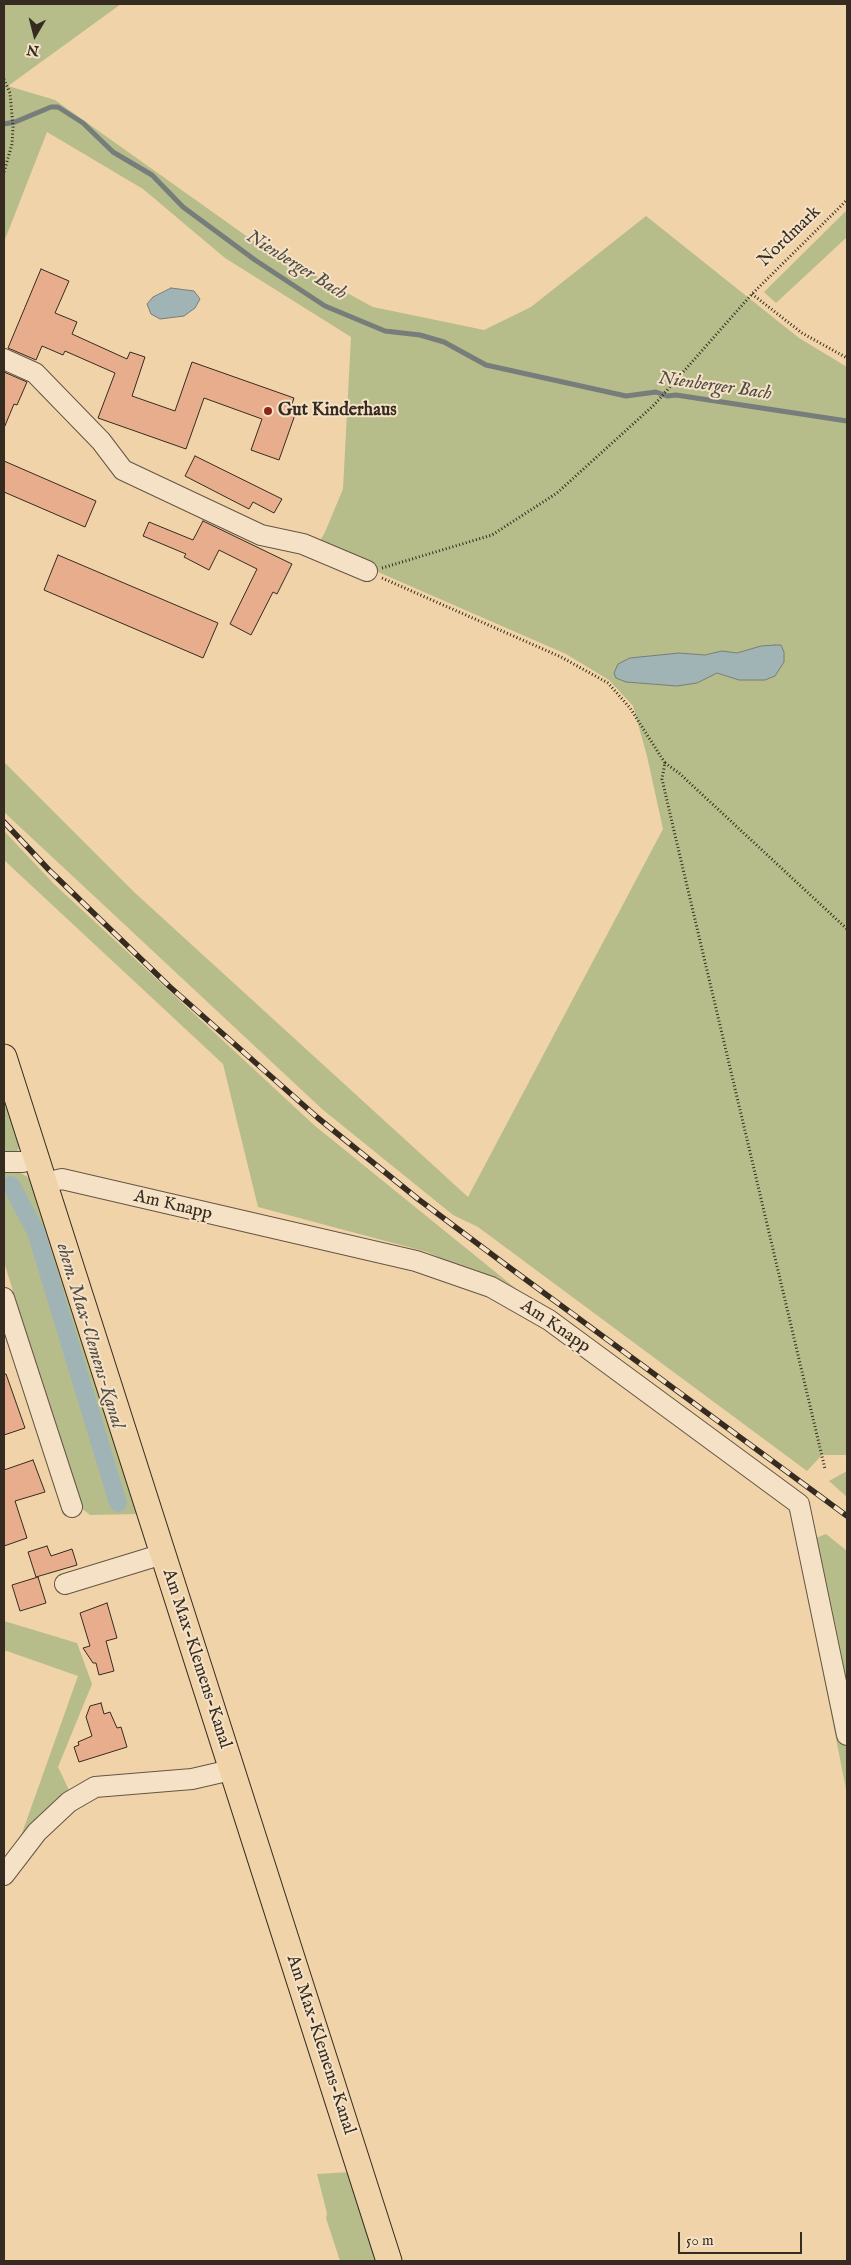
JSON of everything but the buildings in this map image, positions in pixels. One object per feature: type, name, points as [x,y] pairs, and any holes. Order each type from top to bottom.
[{"type":"main road","name":"Am Max-Klemens-Kanal","points":[[4,1057],[158,1556],[231,1770],[389,2261]]},
{"type":"street","points":[[4,360],[35,372],[101,441],[123,470],[261,535],[303,544],[367,571]]},
{"type":"street","points":[[4,1162],[23,1162],[36,1158]]},
{"type":"street","name":"Am Knapp","points":[[44,1183],[62,1179],[416,1261],[491,1287],[550,1320],[799,1504],[847,1734]]},
{"type":"street","points":[[4,1298],[72,1507]]},
{"type":"street","points":[[66,1584],[158,1556]]},
{"type":"street","points":[[4,1875],[37,1832],[69,1802],[94,1787],[192,1779],[231,1770]]},
{"type":"path","points":[[4,80],[10,93],[13,127],[12,144],[4,172]]},
{"type":"path","name":"Nordmark","points":[[367,571],[389,568],[492,535],[557,492],[654,405],[670,384],[752,294],[847,200]]},
{"type":"path","points":[[752,294],[802,333],[847,358]]},
{"type":"path","points":[[674,380],[719,385]]},
{"type":"path","points":[[367,571],[561,657],[608,683],[630,708],[664,763],[680,773],[847,929]]},
{"type":"path","points":[[664,763],[662,779],[825,1469]]},
{"type":"green space","points":[[4,4],[121,4],[8,86],[55,100],[259,245],[373,307],[484,330],[531,307],[646,216],[799,338],[847,367],[847,1455],[822,1455],[807,1471],[478,1227],[453,1215],[322,1109],[4,812],[4,762],[134,892],[468,1197],[663,829],[647,756],[633,706],[609,680],[566,654],[378,572],[362,574],[311,556],[325,532],[343,489],[351,337],[225,258],[143,189],[47,132],[4,242]],"holes":[[[781,645],[784,662],[775,676],[765,680],[739,680],[717,673],[677,686],[626,682],[656,657],[679,653],[706,655],[722,651],[737,653],[761,646]]]},
{"type":"green space","points":[[847,210],[847,237],[776,303],[764,292]]},
{"type":"green space","points":[[4,831],[54,884],[314,1125],[525,1296],[427,1252],[258,1207],[223,1064],[4,860]]},
{"type":"green space","points":[[4,1090],[20,1145],[17,1152],[4,1156]]},
{"type":"green space","points":[[4,1169],[17,1171],[33,1180],[139,1514],[90,1515],[80,1507],[4,1262]]},
{"type":"green space","points":[[847,1471],[847,1497],[829,1481]]},
{"type":"green space","points":[[826,1534],[847,1551],[847,1794],[803,1572],[816,1538]]},
{"type":"green space","points":[[4,1621],[77,1643],[92,1684],[58,1767],[69,1790],[21,1836],[78,1676],[4,1650]]},
{"type":"green space","points":[[351,2172],[380,2261],[340,2261],[326,2218],[327,2213],[317,2174]]},
{"type":"shaded area","points":[[171,288],[194,291],[200,299],[195,308],[184,316],[160,319],[151,314],[147,304],[153,297]]},
{"type":"shaded area","points":[[781,645],[784,652],[784,662],[775,676],[765,680],[739,680],[717,673],[697,683],[677,686],[626,682],[616,678],[614,673],[618,664],[630,658],[679,653],[705,655],[722,651],[737,653],[761,646]]},
{"type":"waterway","name":"Nienberger Bach","points":[[4,124],[15,122],[51,107],[58,107],[83,123],[113,152],[152,175],[183,207],[255,260],[325,306],[385,331],[420,335],[444,342],[486,365],[626,396],[656,392],[667,396],[676,395],[847,421]]},
{"type":"waterway","name":"ehem. Max-Clemens-Kanal","points":[[11,1185],[36,1232],[118,1503]]},
{"type":"railway","points":[[4,822],[49,870],[170,987],[318,1118],[418,1199],[847,1516]]},
{"type":"place","name":"Gut Kinderhaus","points":[[268,411]]}]
